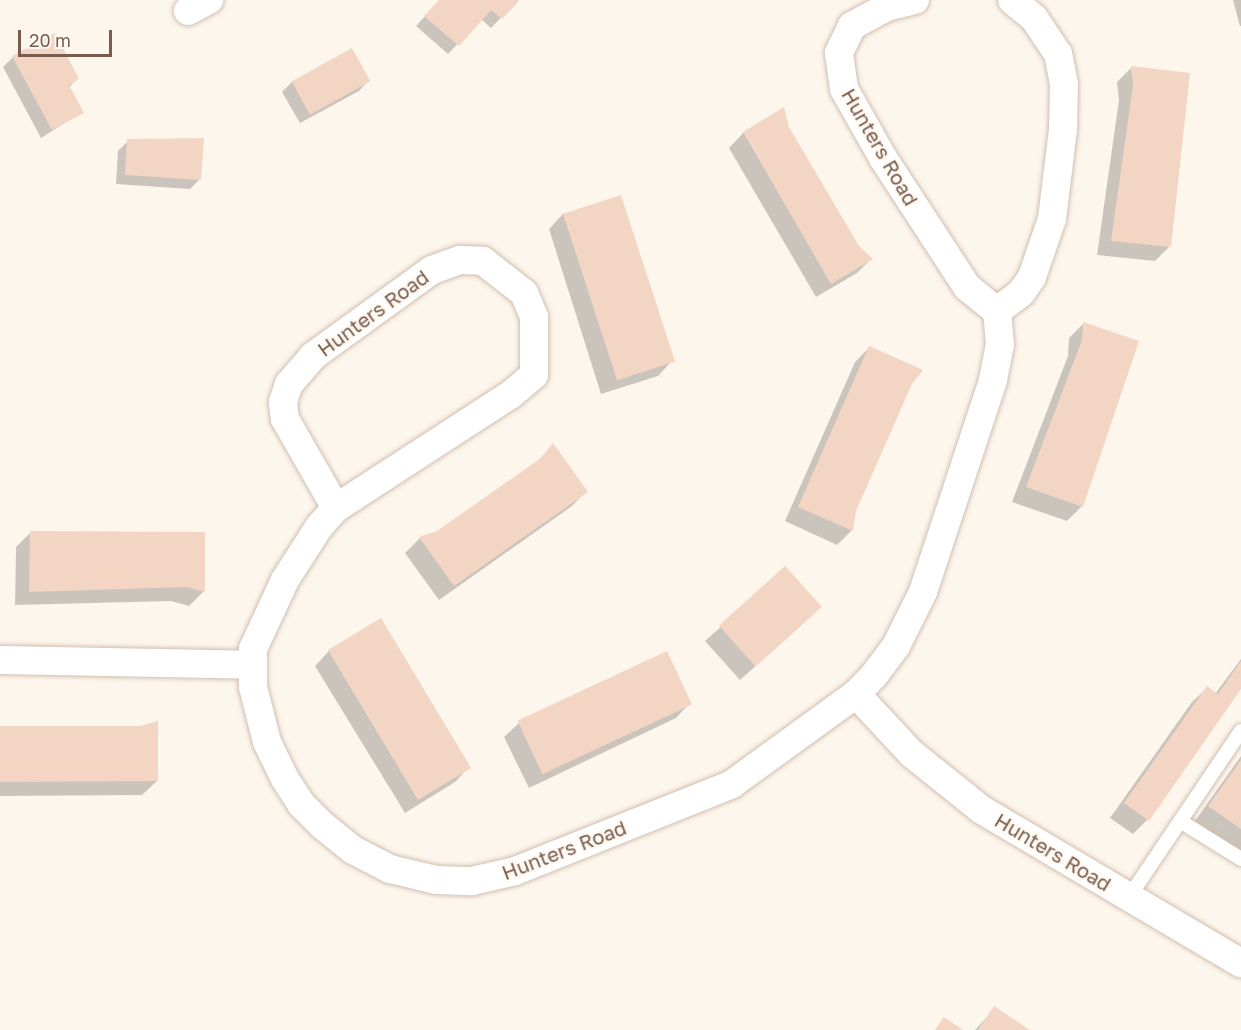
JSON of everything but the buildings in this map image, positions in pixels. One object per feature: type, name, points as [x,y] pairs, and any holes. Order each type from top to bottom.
[{"type":"street","name":"Hunters Road","points":[[336,508],[285,419],[283,402],[289,384],[313,356],[432,270],[460,260],[483,261],[503,273],[527,301],[534,317],[534,375],[510,396],[336,508],[319,527],[285,580],[253,648],[251,665],[253,687],[267,742],[301,804],[353,850],[411,876],[472,881],[515,871],[732,784],[856,694],[896,646],[923,592],[993,380],[1000,345],[997,311],[967,286],[883,158],[844,89],[839,53],[852,26],[887,8],[915,0]]},
{"type":"street","points":[[997,311],[1021,294],[1032,277],[1052,219],[1063,130],[1064,84],[1058,54],[1034,18],[1012,0]]},
{"type":"street","points":[[0,660],[251,665]]},
{"type":"street","name":"Hunters Road","points":[[856,694],[954,790],[1241,963]]},
{"type":"lane","points":[[1130,897],[1241,731]]},
{"type":"lane","points":[[1180,820],[1241,859]]}]
